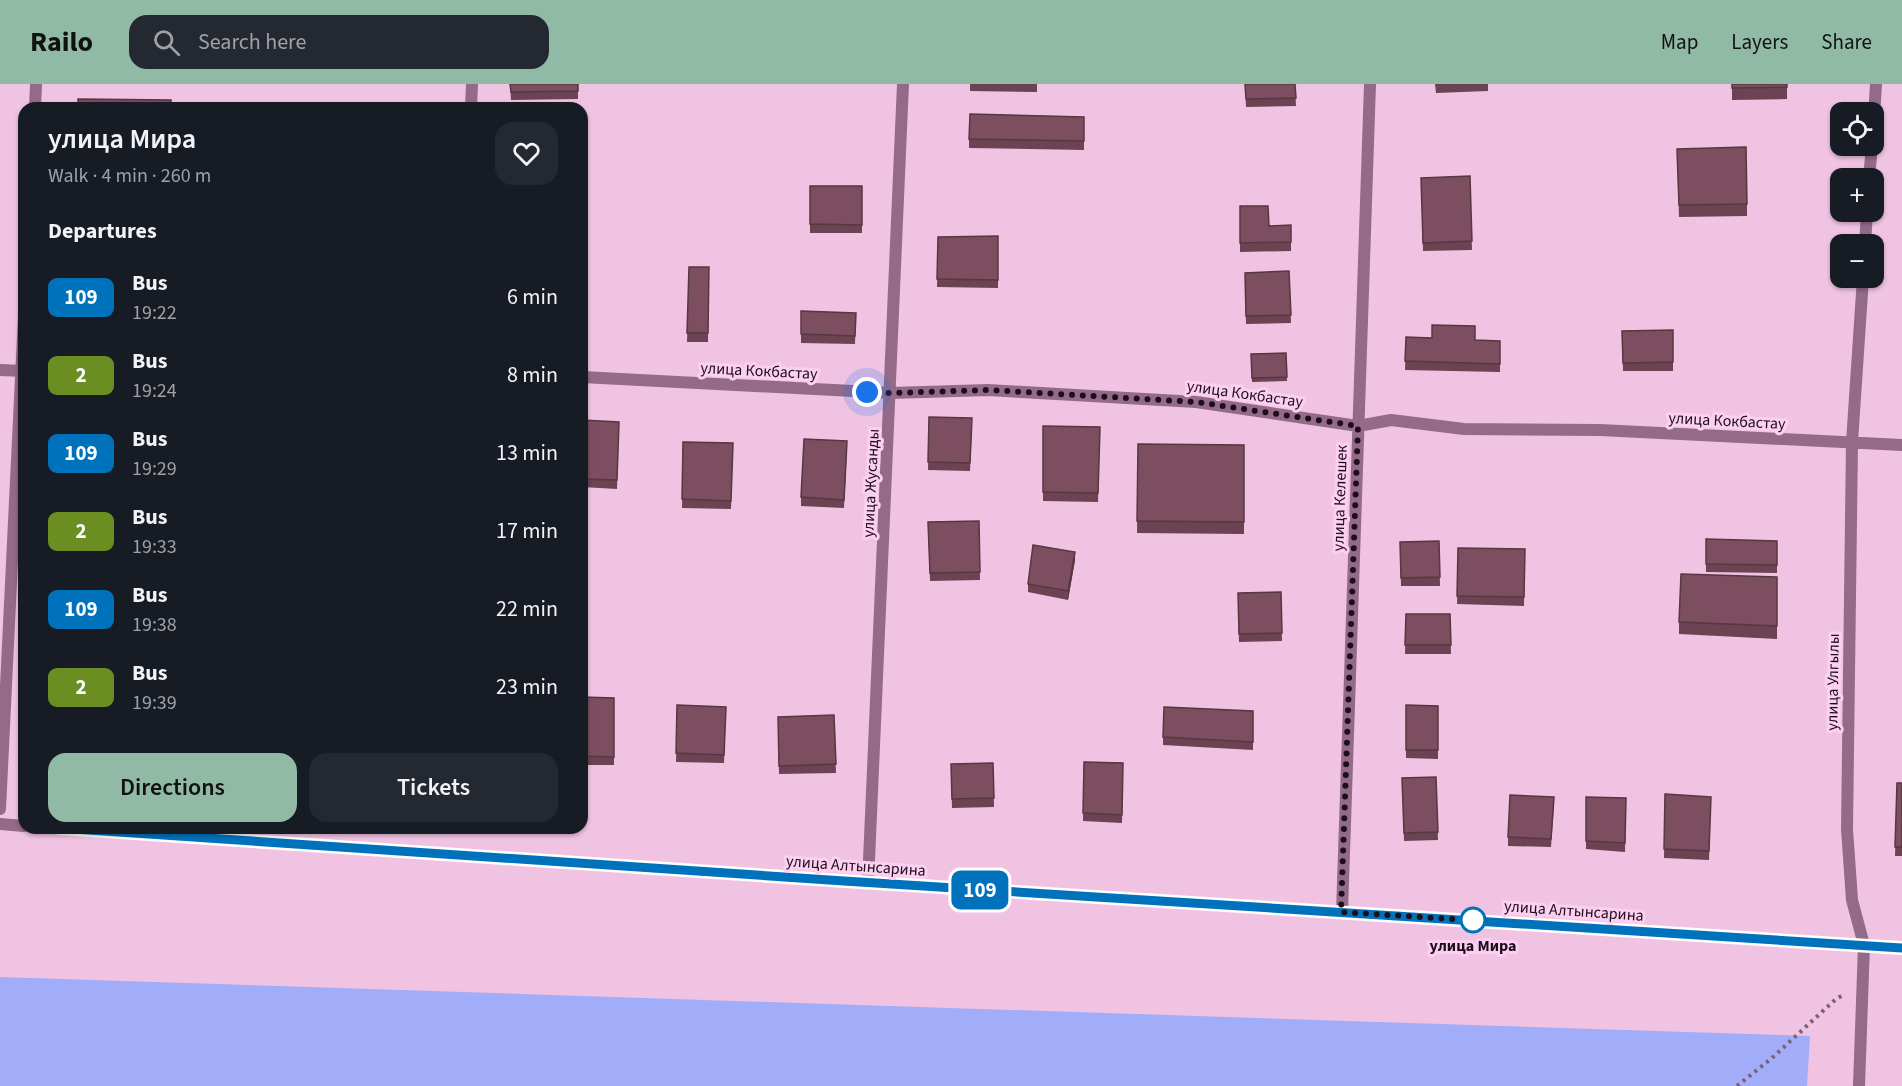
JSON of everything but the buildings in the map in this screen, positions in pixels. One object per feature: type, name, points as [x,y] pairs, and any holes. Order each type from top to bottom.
[{"type":"street","points":[[35,102],[36,84]]},
{"type":"street","points":[[471,102],[472,84]]},
{"type":"street","name":"улица Жусанды","points":[[868,883],[903,84]]},
{"type":"street","name":"улица Келешек","points":[[1341,912],[1370,84]]},
{"type":"street","points":[[1875,102],[1876,84]]},
{"type":"street","name":"улица Улгылы","points":[[1859,1086],[1864,945],[1852,900],[1846,829],[1852,442],[1862,288]]},
{"type":"street","points":[[0,370],[18,371]]},
{"type":"street","name":"улица Кокбастау","points":[[588,377],[891,393],[988,390],[1196,402],[1358,426],[1391,420],[1464,429],[1600,430],[1902,445]]},
{"type":"street","points":[[0,809],[18,451]]},
{"type":"street","points":[[0,824],[18,826]]},
{"type":"street","name":"улица Алтынсарина","points":[[147,834],[868,883],[1902,948]]},
{"type":"path","points":[[1737,1086],[1772,1059],[1836,999],[1863,987]]},
{"type":"shaded area","points":[[0,977],[1810,1036],[1807,1086],[0,1086]]},
{"type":"bus line","name":"109","points":[[148,834],[1902,948]]},
{"type":"place","name":"улица Мира","points":[[1473,920]]},
{"type":"route","points":[[867,392],[988,390],[1196,402],[1358,426],[1341,912],[1484,921],[1473,920]]}]
